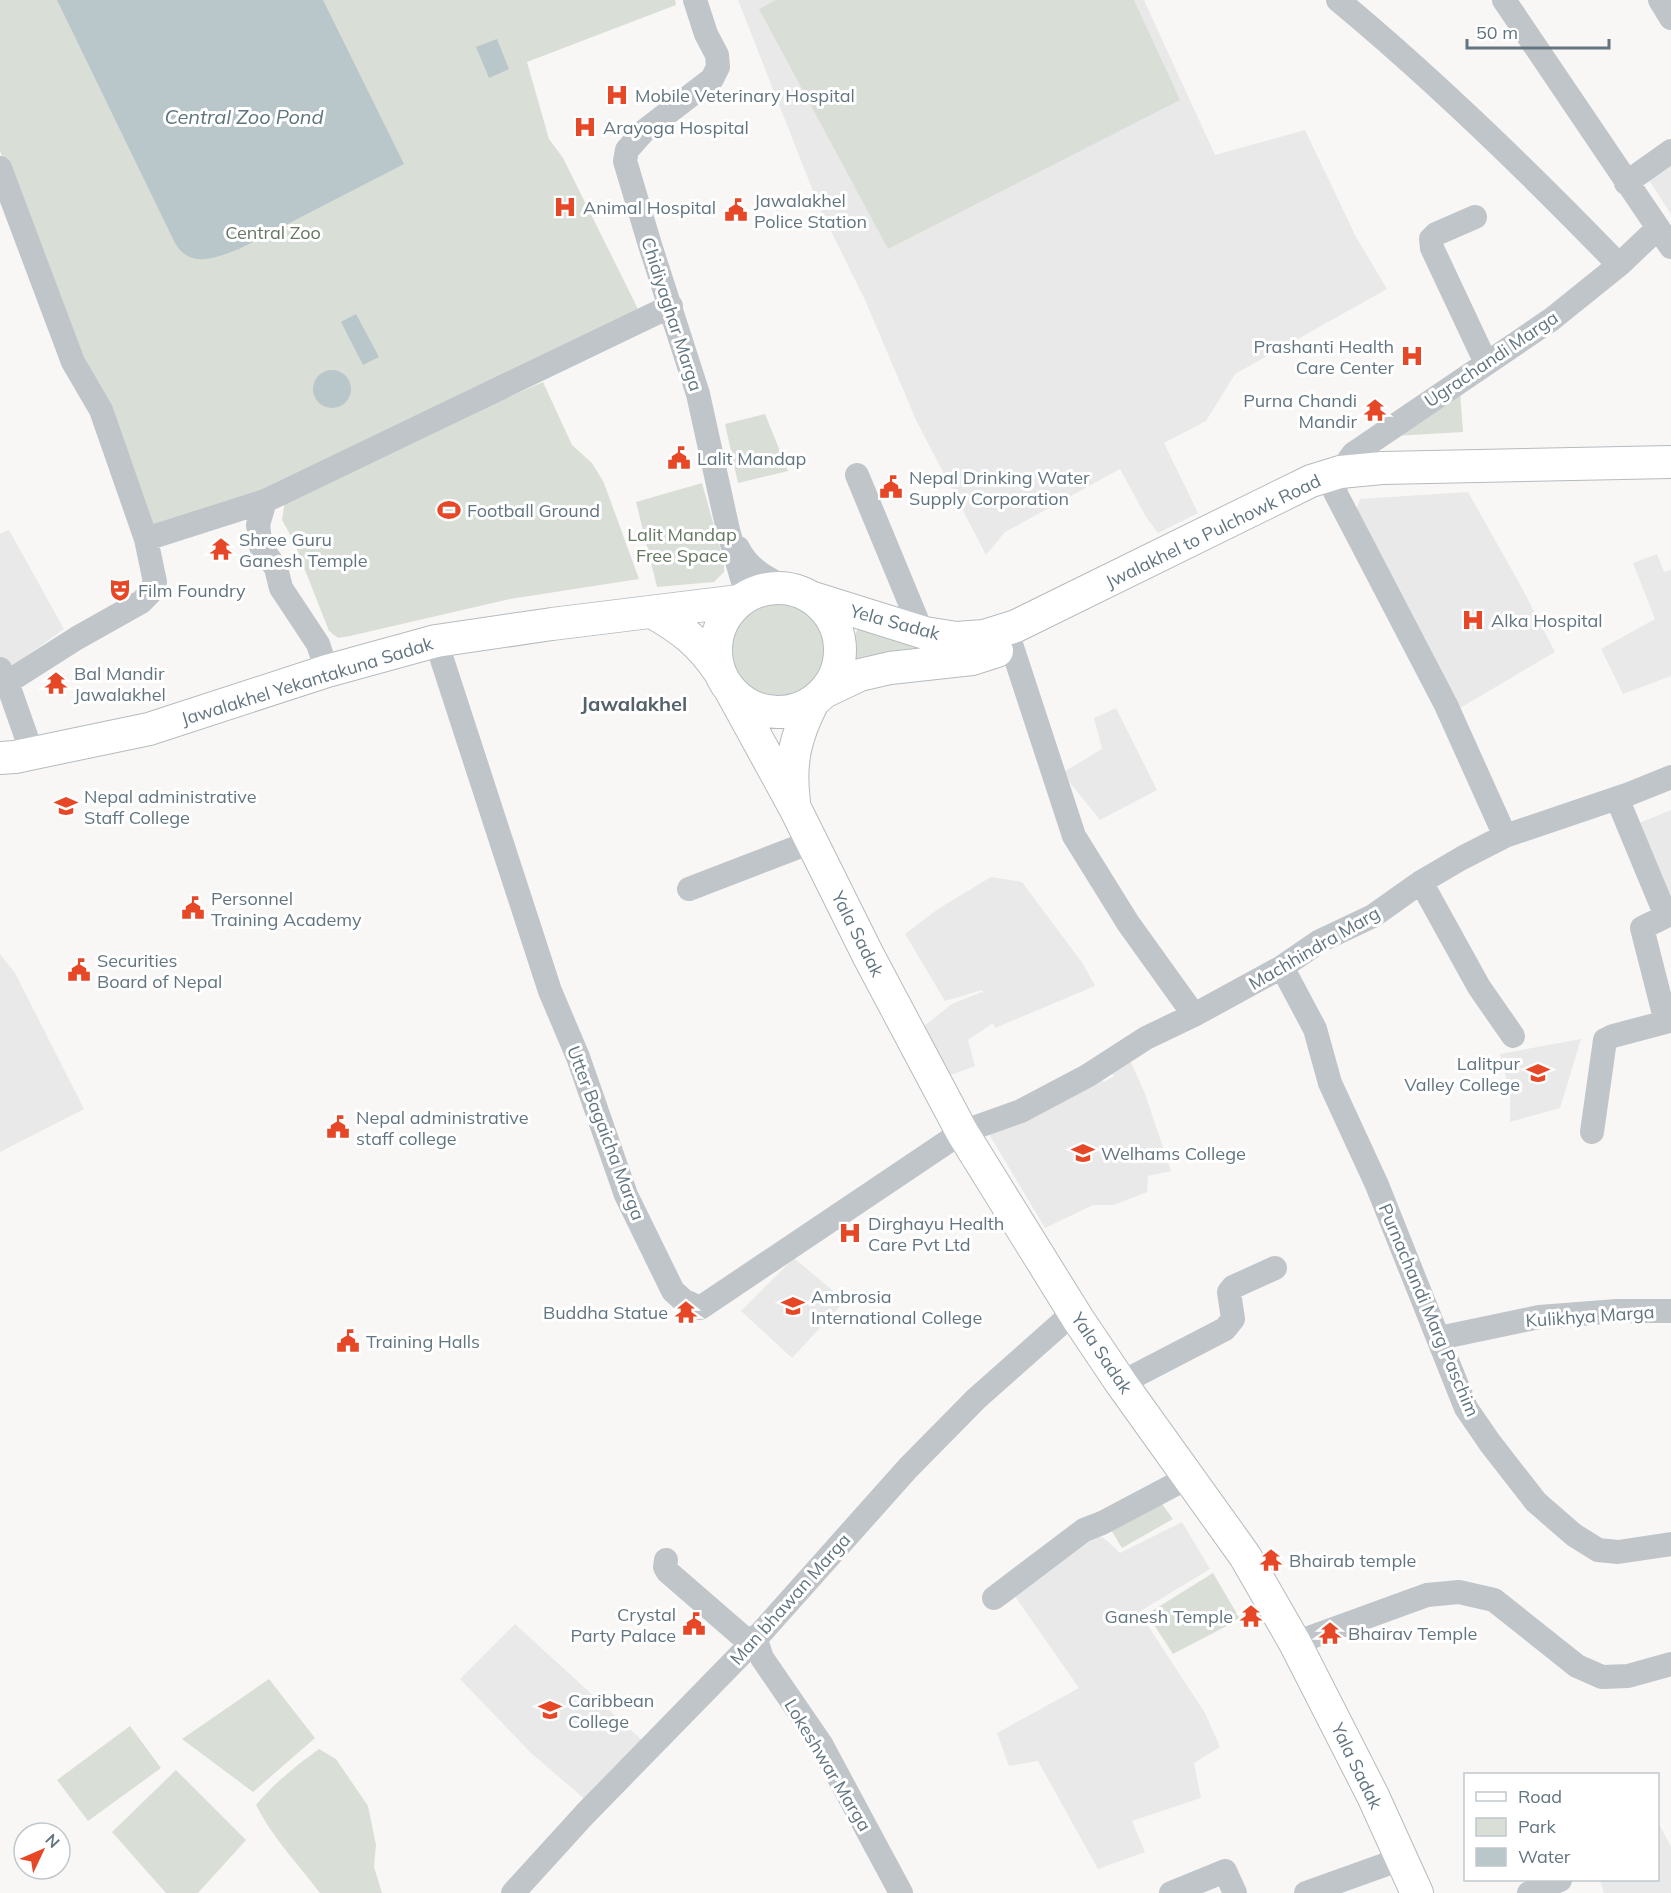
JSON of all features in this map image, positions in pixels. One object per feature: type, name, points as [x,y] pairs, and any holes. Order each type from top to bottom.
[{"type":"main road","name":"Jwalakhel to Pulchowk Road","points":[[1338,482],[1382,468],[1671,462]]},
{"type":"main road","points":[[652,612],[679,627],[694,640],[725,681],[749,705],[770,712],[792,711],[860,675],[890,668],[972,659],[1014,636],[1036,639],[1316,499],[1338,482],[1393,483],[1671,477]]},
{"type":"main road","points":[[774,588],[799,593],[824,608],[834,623],[839,641],[840,659],[834,676],[800,727],[793,754],[791,779],[795,808],[725,681],[715,652],[718,633],[726,615],[743,598],[760,590],[774,588]]},
{"type":"main road","name":"Yela Sadak","points":[[799,593],[922,632],[956,638],[1014,636]]},
{"type":"main road","name":"Jawalakhel Yekantakuna Sadak","points":[[0,758],[149,729],[327,671],[436,641],[743,598]]},
{"type":"main road","name":"Yala Sadak","points":[[795,808],[868,955],[962,1132],[1074,1312],[1245,1556],[1295,1643],[1373,1796],[1416,1893]]},
{"type":"street","name":"Chidiyaghar Marga","points":[[695,0],[706,34],[717,55],[718,68],[712,79],[643,132],[627,150],[626,161],[650,245],[698,394],[743,598]]},
{"type":"street","points":[[1338,0],[1408,60],[1539,182],[1619,265]]},
{"type":"street","points":[[1504,0],[1664,238]]},
{"type":"street","points":[[1660,0],[1671,18]]},
{"type":"street","points":[[1626,183],[1671,151]]},
{"type":"street","points":[[0,168],[72,362],[101,410],[146,539],[155,582],[150,593],[141,602],[2,680],[32,753]]},
{"type":"street","points":[[1475,217],[1436,234],[1431,240],[1432,248],[1486,363]]},
{"type":"street","name":"Ugrachandi Marga","points":[[1338,482],[1353,454],[1552,319],[1619,265],[1664,238]]},
{"type":"street","points":[[146,539],[265,501],[671,306]]},
{"type":"street","points":[[857,475],[922,632]]},
{"type":"street","points":[[1338,482],[1446,705],[1505,836]]},
{"type":"street","points":[[265,501],[258,525],[261,547],[276,568],[281,588],[318,645],[327,671]]},
{"type":"street","name":"Chidiyaghar Marga","points":[[728,530],[743,559],[761,576],[799,593]]},
{"type":"street","points":[[1014,636],[1074,836],[1128,923],[1194,1015]]},
{"type":"street","name":"Utter Bagaicha Marga","points":[[436,641],[550,991],[578,1058],[626,1195],[673,1291],[683,1300],[700,1308],[962,1132]]},
{"type":"street","name":"Machhindra Marg","points":[[962,1132],[1021,1111],[1087,1076],[1146,1038],[1194,1015],[1282,967],[1320,941],[1373,915],[1421,882],[1505,836],[1671,777]]},
{"type":"street","points":[[1592,1132],[1605,1040],[1666,1022],[1642,928],[1666,916],[1617,798]]},
{"type":"street","points":[[689,889],[811,842]]},
{"type":"street","points":[[1421,882],[1479,987],[1513,1036]]},
{"type":"street","name":"Purnachandi Marg Paschim","points":[[1282,967],[1315,1029],[1330,1083],[1377,1185],[1466,1408],[1536,1502],[1574,1535],[1598,1550],[1618,1552],[1671,1544]]},
{"type":"street","points":[[1122,1383],[1225,1329],[1233,1319],[1229,1292],[1233,1287],[1275,1268]]},
{"type":"street","name":"Kulikhya Marga","points":[[1439,1338],[1539,1317],[1617,1311],[1671,1311]]},
{"type":"street","name":"Man bhawan Marga","points":[[513,1893],[585,1814],[753,1641],[916,1460],[976,1399],[1074,1312]]},
{"type":"street","points":[[994,1598],[1084,1530],[1189,1478]]},
{"type":"street","points":[[666,1560],[665,1567],[668,1572],[753,1641]]},
{"type":"street","points":[[1295,1643],[1427,1595],[1459,1592],[1494,1600],[1577,1666],[1602,1677],[1628,1676],[1671,1664]]},
{"type":"street","name":"Lokeshwar Marga","points":[[753,1641],[762,1658],[821,1744],[901,1893]]},
{"type":"street","points":[[1306,1893],[1401,1859]]},
{"type":"street","points":[[1171,1893],[1225,1871],[1235,1893]]},
{"type":"street","points":[[1529,1893],[1558,1881]]},
{"type":"shaded area","points":[[738,0],[1144,0],[1215,155],[1305,130],[1356,237],[1387,289],[1235,374],[1206,421],[1164,443],[1198,513],[1158,533],[1146,517],[1120,469],[1005,532],[986,555],[916,420],[865,300],[820,209]]},
{"type":"shaded area","points":[[1671,157],[1671,214],[1647,177]]},
{"type":"shaded area","name":"Alka Hospital","points":[[1468,492],[1555,652],[1455,711],[1356,510],[1360,499]]},
{"type":"shaded area","points":[[9,530],[64,629],[0,675],[0,534]]},
{"type":"shaded area","points":[[1657,554],[1664,572],[1671,570],[1671,676],[1623,694],[1601,649],[1655,619],[1633,563]]},
{"type":"shaded area","points":[[1116,708],[1157,790],[1100,820],[1062,773],[1102,749],[1094,718]]},
{"type":"shaded area","points":[[1671,810],[1671,906],[1637,824]]},
{"type":"shaded area","points":[[991,877],[1022,882],[1083,964],[1095,986],[995,1028],[993,1023],[968,1040],[975,1066],[940,1079],[919,1030],[952,1004],[982,992],[984,994],[982,990],[945,1001],[905,934],[938,909]]},
{"type":"shaded area","points":[[0,954],[15,973],[84,1109],[0,1152]]},
{"type":"shaded area","name":"Lalitpur Valley College","points":[[1581,1039],[1560,1108],[1510,1122],[1510,1093],[1500,1054]]},
{"type":"shaded area","name":"Welhams College","points":[[1130,1060],[1145,1094],[1171,1171],[1148,1176],[1147,1192],[1114,1205],[1093,1205],[1045,1228],[989,1134],[1100,1077],[1104,1082],[1114,1076],[1110,1070]]},
{"type":"shaded area","name":"Ambrosia International College","points":[[794,1258],[845,1301],[792,1358],[741,1311]]},
{"type":"shaded area","points":[[1182,1522],[1210,1569],[1139,1612],[1205,1713],[1220,1747],[1194,1763],[1201,1798],[1132,1821],[1145,1852],[1098,1869],[1038,1761],[1009,1766],[997,1733],[1079,1688],[1012,1592],[1090,1535],[1104,1538],[1120,1553]]},
{"type":"shaded area","name":"Caribbean College","points":[[515,1624],[644,1742],[588,1802],[531,1753],[460,1679]]},
{"type":"shaded area","points":[[1659,1826],[1671,1847],[1671,1893],[1604,1893],[1600,1881],[1659,1881]]},
{"type":"green space","name":"Central Zoo","points":[[0,0],[675,0],[676,5],[527,62],[549,139],[563,158],[638,309],[288,485],[148,536],[0,151]]},
{"type":"green space","points":[[776,0],[1134,0],[1180,100],[888,249],[759,9]]},
{"type":"green space","name":"Football Ground","points":[[543,382],[572,445],[592,463],[604,483],[639,579],[510,599],[350,636],[338,638],[329,631],[294,542],[282,520],[285,500],[338,471]]},
{"type":"green space","points":[[1460,391],[1463,432],[1395,436]]},
{"type":"green space","points":[[765,414],[788,471],[738,483],[725,424]]},
{"type":"green space","name":"Lalit Mandap Free Space","points":[[702,483],[724,562],[724,572],[714,582],[657,587],[636,502]]},
{"type":"green space","points":[[778,598],[797,602],[814,613],[825,630],[829,649],[825,668],[814,685],[797,696],[778,700],[759,696],[742,685],[731,668],[727,649],[731,630],[742,613],[759,602]]},
{"type":"green space","points":[[858,628],[923,647],[890,652],[862,662],[855,661],[855,635]]},
{"type":"green space","points":[[1160,1501],[1173,1519],[1122,1548],[1111,1530]]},
{"type":"green space","points":[[1213,1573],[1240,1619],[1173,1654],[1147,1614]]},
{"type":"green space","points":[[269,1679],[315,1738],[253,1792],[182,1739]]},
{"type":"green space","points":[[130,1726],[161,1768],[88,1821],[57,1780]]},
{"type":"green space","points":[[319,1749],[336,1759],[368,1806],[376,1845],[374,1867],[382,1893],[320,1893],[277,1839],[256,1805],[278,1782]]},
{"type":"green space","points":[[176,1770],[246,1840],[198,1893],[166,1893],[112,1832]]},
{"type":"water","name":"Central Zoo Pond","points":[[57,0],[323,0],[404,164],[239,249],[212,258],[195,259],[187,256],[174,241]]},
{"type":"water","points":[[497,39],[509,69],[489,78],[476,47]]},
{"type":"water","points":[[356,314],[379,357],[363,365],[341,322]]},
{"type":"water","points":[[332,370],[345,376],[351,389],[345,402],[332,408],[319,402],[313,389],[319,376]]},
{"type":"place","name":"Mobile Veterinary Hospital","points":[[617,95]]},
{"type":"place","name":"Arayoga Hospital","points":[[585,127]]},
{"type":"place","name":"Animal Hospital","points":[[565,207]]},
{"type":"place","name":"Jawalakhel Police Station","points":[[736,210]]},
{"type":"place","name":"Prashanti Health Care Center","points":[[1412,356]]},
{"type":"place","name":"Purna Chandi Mandir","points":[[1375,410]]},
{"type":"place","name":"Lalit Mandap","points":[[679,458]]},
{"type":"place","name":"Nepal Drinking Water Supply Corporation","points":[[891,487]]},
{"type":"place","name":"Football Ground","points":[[449,510]]},
{"type":"place","name":"Shree Guru Ganesh Temple","points":[[221,549]]},
{"type":"place","name":"Film Foundry","points":[[120,590]]},
{"type":"place","name":"Alka Hospital","points":[[1473,620]]},
{"type":"place","name":"Bal Mandir Jawalakhel","points":[[56,683]]},
{"type":"place","name":"Nepal administrative Staff College","points":[[66,806]]},
{"type":"place","name":"Personnel Training Academy","points":[[193,908]]},
{"type":"place","name":"Securities Board of Nepal","points":[[79,970]]},
{"type":"place","name":"Lalitpur Valley College","points":[[1538,1073]]},
{"type":"place","name":"Nepal administrative staff college","points":[[338,1127]]},
{"type":"place","name":"Welhams College","points":[[1083,1153]]},
{"type":"place","name":"Dirghayu Health Care Pvt Ltd","points":[[850,1233]]},
{"type":"place","name":"Ambrosia International College","points":[[793,1306]]},
{"type":"place","name":"Buddha Statue","points":[[686,1312]]},
{"type":"place","name":"Training Halls","points":[[348,1341]]},
{"type":"place","name":"Bhairab temple","points":[[1271,1560]]},
{"type":"place","name":"Ganesh Temple","points":[[1251,1616]]},
{"type":"place","name":"Crystal Party Palace","points":[[694,1624]]},
{"type":"place","name":"Bhairav Temple","points":[[1330,1633]]},
{"type":"place","name":"Caribbean College","points":[[550,1710]]},
{"type":"district","name":"Jawalakhel","points":[[634,703]]}]
